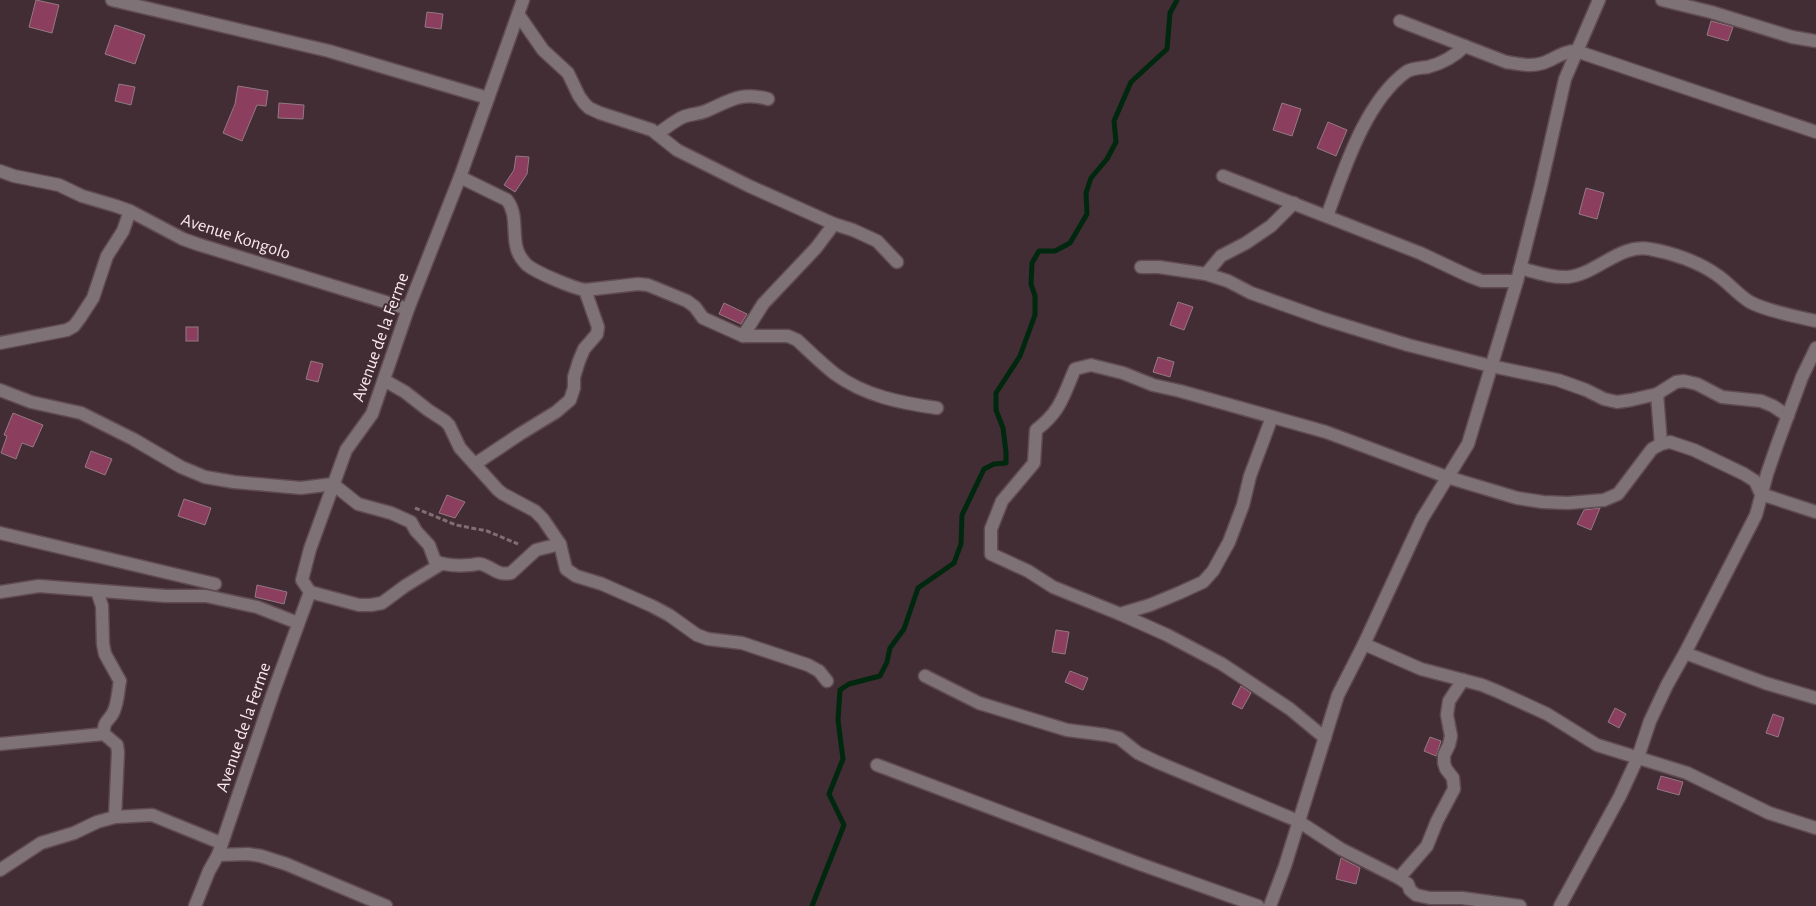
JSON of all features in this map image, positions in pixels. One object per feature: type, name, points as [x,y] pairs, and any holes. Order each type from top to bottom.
[{"type":"street","points":[[112,0],[330,51],[488,98]]},
{"type":"street","name":"Avenue de la Ferme","points":[[195,906],[219,849],[310,592],[302,580],[310,549],[333,484],[346,450],[372,414],[408,309],[460,177],[523,0]]},
{"type":"street","points":[[1270,906],[1280,882],[1338,695],[1405,558],[1411,539],[1468,444],[1517,281],[1565,79],[1599,0]]},
{"type":"street","points":[[1662,0],[1720,14],[1792,37],[1816,41]]},
{"type":"street","points":[[518,14],[543,50],[568,73],[584,104],[600,113],[643,126],[657,134],[677,150],[776,198],[877,241],[897,262]]},
{"type":"street","points":[[1400,21],[1506,62],[1523,65],[1542,63],[1559,54],[1576,51],[1816,132]]},
{"type":"street","points":[[1327,216],[1358,134],[1380,100],[1399,78],[1408,71],[1443,63],[1456,55],[1465,46]]},
{"type":"street","points":[[657,134],[684,116],[704,112],[730,100],[745,96],[757,96],[768,99]]},
{"type":"street","name":"Avenue Kongolo","points":[[0,171],[14,176],[59,185],[82,196],[130,211],[182,239],[408,309]]},
{"type":"street","points":[[1223,176],[1420,253],[1482,281],[1517,281]]},
{"type":"street","points":[[460,177],[507,200],[512,206],[516,246],[522,259],[528,266],[576,288],[585,290],[638,284],[648,285],[688,301],[703,318],[743,336],[788,336],[797,340],[834,373],[855,386],[884,398],[906,404],[937,408]]},
{"type":"street","points":[[1206,274],[1221,256],[1246,243],[1271,226],[1294,203]]},
{"type":"street","points":[[0,342],[67,330],[74,326],[93,298],[107,256],[123,231],[130,211]]},
{"type":"street","points":[[743,336],[763,304],[816,248],[834,224]]},
{"type":"street","points":[[1520,268],[1555,277],[1570,277],[1627,251],[1637,248],[1650,249],[1703,266],[1750,302],[1785,314],[1816,321]]},
{"type":"street","points":[[1141,267],[1159,267],[1206,274],[1324,319],[1408,345],[1491,366],[1558,380],[1604,399],[1617,402],[1657,394],[1676,382],[1684,381],[1697,384],[1722,397],[1761,401],[1788,416]]},
{"type":"street","points":[[475,464],[556,412],[570,400],[579,362],[584,349],[597,334],[598,327],[585,290]]},
{"type":"street","points":[[1560,906],[1620,796],[1638,757],[1650,721],[1667,684],[1756,515],[1761,494],[1802,377],[1816,348]]},
{"type":"street","points":[[1325,738],[1290,709],[1222,664],[1167,635],[1053,587],[1028,571],[991,554],[991,529],[1002,501],[1034,463],[1036,430],[1049,420],[1064,398],[1075,369],[1092,365],[1153,385],[1326,432],[1447,477],[1517,498],[1542,502],[1568,503],[1604,500],[1618,494],[1652,449],[1670,442],[1694,450],[1732,467],[1755,481],[1761,494],[1816,512]]},
{"type":"street","points":[[384,380],[405,392],[445,421],[449,425],[460,448],[503,494],[535,510],[560,544],[566,569],[576,576],[652,606],[669,615],[697,635],[708,639],[742,643],[808,665],[819,670],[827,681]]},
{"type":"street","points":[[0,390],[31,402],[81,412],[181,467],[205,477],[234,482],[301,488],[333,484],[358,504],[391,513],[411,522],[416,531],[429,545],[435,561],[441,564],[454,566],[483,564],[499,573],[511,573],[536,550],[560,544]]},
{"type":"street","points":[[1657,394],[1661,444]]},
{"type":"street","points":[[1120,614],[1150,605],[1179,593],[1203,582],[1213,572],[1230,542],[1243,505],[1250,476],[1272,417]]},
{"type":"street","points":[[0,533],[215,584]]},
{"type":"street","points":[[310,592],[359,605],[371,606],[382,603],[441,564]]},
{"type":"street","points":[[0,592],[39,586],[166,596],[206,596],[257,607],[298,622]]},
{"type":"street","points":[[97,591],[102,606],[105,654],[120,681],[113,712],[106,720],[104,734]]},
{"type":"street","points":[[1364,644],[1421,669],[1482,685],[1521,701],[1561,722],[1598,745],[1687,773],[1769,813],[1816,828]]},
{"type":"street","points":[[1685,653],[1765,683],[1816,698]]},
{"type":"street","points":[[925,676],[987,706],[1067,730],[1119,738],[1138,754],[1298,821],[1341,849],[1399,878],[1408,884],[1410,890],[1416,895],[1430,898],[1462,898],[1520,906]]},
{"type":"street","points":[[1399,878],[1427,846],[1437,821],[1454,789],[1453,778],[1444,763],[1444,755],[1449,746],[1450,736],[1447,715],[1449,701],[1463,680]]},
{"type":"street","points":[[0,744],[104,734],[117,745],[118,752],[115,817]]},
{"type":"street","points":[[877,765],[1137,863],[1258,906]]},
{"type":"street","points":[[1,865],[42,843],[74,833],[98,822],[115,817],[152,815],[219,849],[261,856],[286,864],[386,906]]},
{"type":"path","points":[[408,506],[424,510],[456,524],[487,531],[518,544]]},
{"type":"building","points":[[36,0],[59,5],[52,33],[29,27]]},
{"type":"building","points":[[427,12],[443,14],[441,29],[425,27]]},
{"type":"building","points":[[1711,21],[1733,27],[1728,41],[1707,35]]},
{"type":"building","points":[[115,25],[145,35],[135,64],[105,54]]},
{"type":"building","points":[[119,84],[135,87],[131,105],[115,101]]},
{"type":"building","points":[[238,86],[268,91],[266,106],[257,105],[242,141],[223,133],[235,104]]},
{"type":"building","points":[[279,103],[304,105],[303,119],[278,118]]},
{"type":"building","points":[[1282,103],[1301,109],[1292,136],[1273,130]]},
{"type":"building","points":[[1328,122],[1347,130],[1336,156],[1317,148]]},
{"type":"building","points":[[516,156],[529,157],[527,174],[515,192],[504,185],[514,170]]},
{"type":"building","points":[[1586,188],[1604,193],[1597,219],[1579,214]]},
{"type":"building","points":[[1178,302],[1193,307],[1184,330],[1170,325]]},
{"type":"building","points":[[724,303],[747,314],[741,324],[719,314]]},
{"type":"building","points":[[186,327],[198,327],[198,341],[186,341]]},
{"type":"building","points":[[1158,357],[1174,362],[1170,377],[1153,372]]},
{"type":"building","points":[[311,361],[323,364],[318,382],[306,379]]},
{"type":"building","points":[[13,413],[43,425],[33,447],[22,443],[16,459],[1,453],[7,436],[4,435]]},
{"type":"building","points":[[91,451],[112,459],[105,475],[85,467]]},
{"type":"building","points":[[447,495],[465,502],[455,518],[439,513]]},
{"type":"building","points":[[184,499],[211,508],[205,525],[178,516]]},
{"type":"building","points":[[1600,508],[1591,530],[1577,524],[1584,510]]},
{"type":"building","points":[[257,585],[287,592],[284,604],[255,597]]},
{"type":"building","points":[[1056,630],[1069,632],[1065,654],[1052,652]]},
{"type":"building","points":[[1070,671],[1088,678],[1083,690],[1065,682]]},
{"type":"building","points":[[1241,686],[1251,693],[1242,709],[1232,704]]},
{"type":"building","points":[[1615,708],[1626,714],[1619,728],[1608,722]]},
{"type":"building","points":[[1773,714],[1784,718],[1778,737],[1766,733]]},
{"type":"building","points":[[1430,737],[1441,741],[1436,756],[1424,751]]},
{"type":"building","points":[[1661,776],[1683,782],[1679,795],[1657,789]]},
{"type":"building","points":[[1341,858],[1360,868],[1356,884],[1336,879]]},
{"type":"waterway","points":[[812,906],[844,825],[829,794],[843,759],[838,720],[840,690],[849,684],[880,676],[887,662],[890,648],[904,629],[918,588],[954,563],[961,544],[962,515],[984,469],[994,464],[1006,463],[1003,428],[996,410],[996,393],[1020,356],[1035,315],[1035,296],[1031,284],[1032,263],[1039,251],[1055,251],[1070,243],[1087,214],[1086,193],[1091,178],[1107,159],[1116,142],[1114,121],[1131,82],[1167,49],[1170,13],[1177,0]]}]
